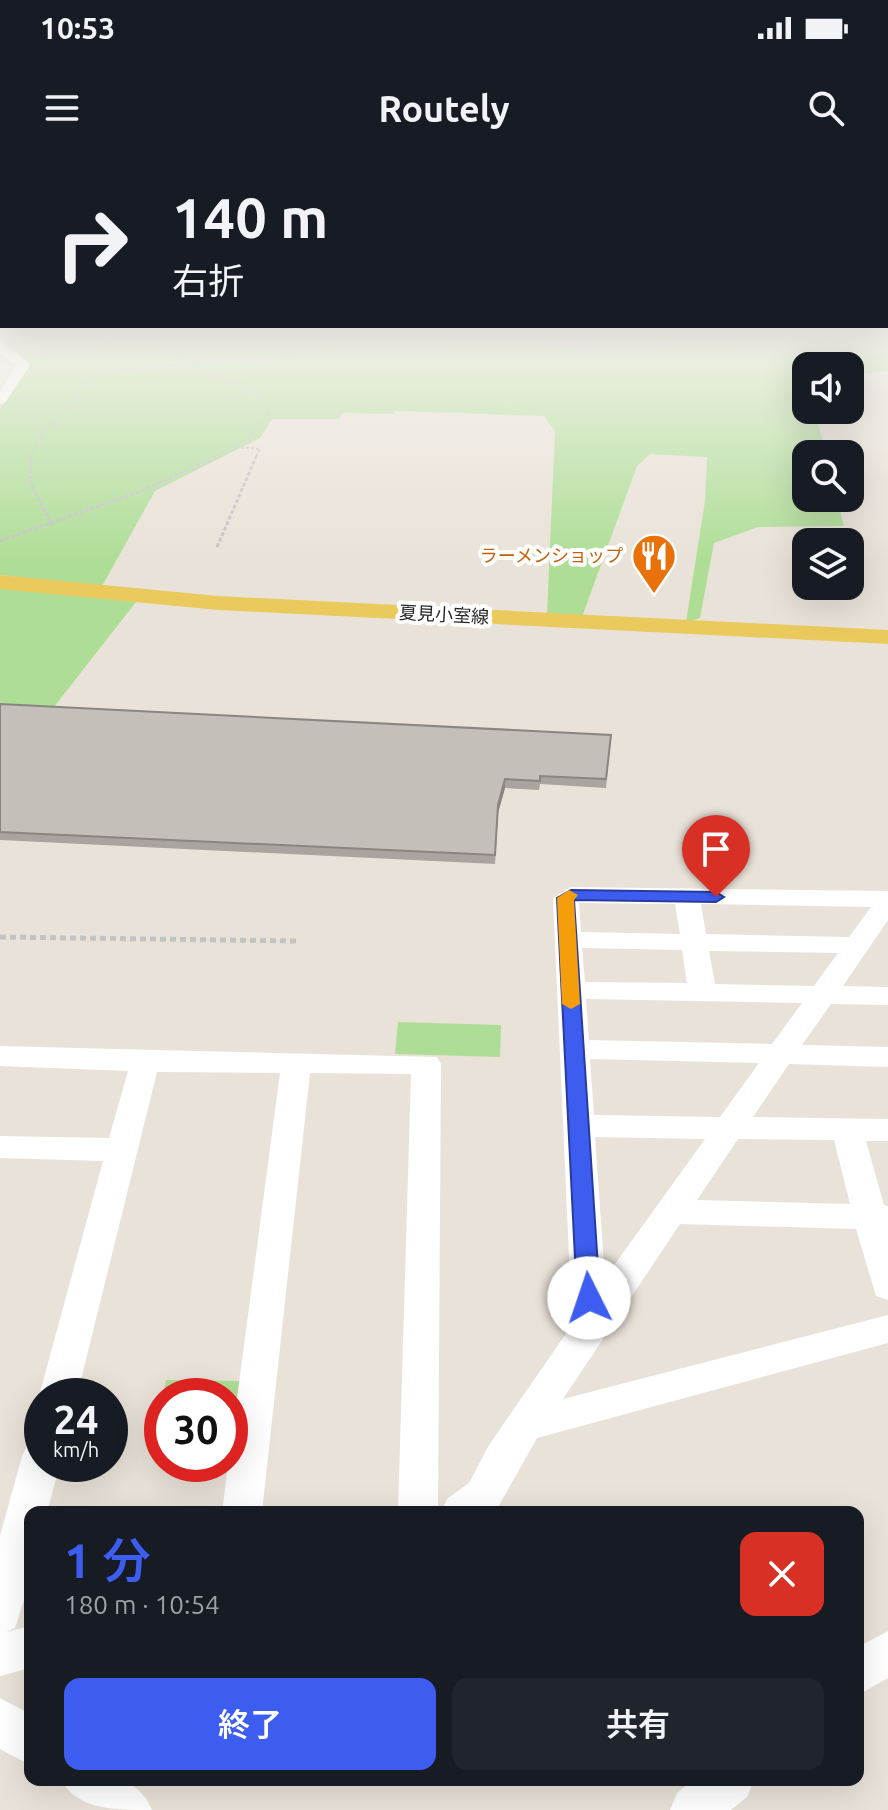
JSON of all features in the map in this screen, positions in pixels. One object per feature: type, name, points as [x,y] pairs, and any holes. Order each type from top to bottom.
[{"type":"main road","name":"夏見小室線","points":[[0,582],[232,604],[888,637]]},
{"type":"street","points":[[590,1327],[566,898],[571,895],[888,900]]},
{"type":"street","points":[[687,896],[702,992]]},
{"type":"street","points":[[469,1506],[483,1496],[503,1457],[528,1424],[590,1327],[888,900]]},
{"type":"street","points":[[568,940],[857,945]]},
{"type":"street","points":[[570,990],[888,996]]},
{"type":"street","points":[[573,1049],[888,1057]]},
{"type":"street","points":[[0,1056],[145,1062],[426,1064],[418,1506]]},
{"type":"street","points":[[63,1378],[145,1062]]},
{"type":"street","points":[[243,1506],[296,1062]]},
{"type":"street","points":[[577,1126],[888,1130]]},
{"type":"street","points":[[847,1129],[878,1218],[888,1286]]},
{"type":"street","points":[[0,1147],[123,1150]]},
{"type":"street","points":[[671,1211],[878,1218]]},
{"type":"street","points":[[528,1424],[888,1329]]},
{"type":"street","points":[[29,1506],[35,1482]]},
{"type":"street","points":[[0,1614],[24,1524]]},
{"type":"street","points":[[0,1655],[24,1649]]},
{"type":"street","points":[[864,1669],[888,1652]]},
{"type":"street","points":[[0,1721],[24,1738]]},
{"type":"street","points":[[94,1786],[128,1810]]},
{"type":"street","points":[[694,1810],[723,1786]]},
{"type":"path","points":[[52,525],[30,483],[28,466],[33,453],[73,405]]},
{"type":"path","points":[[0,541],[133,494],[233,447],[261,429],[269,419],[268,405]]},
{"type":"path","points":[[217,547],[260,449],[233,447]]},
{"type":"path","points":[[0,937],[298,941]]},
{"type":"green space","points":[[2,405],[792,405],[792,424],[818,424],[822,440],[792,440],[792,512],[840,512],[844,526],[758,527],[714,543],[700,618],[686,622],[705,501],[707,457],[650,454],[637,466],[582,617],[547,615],[555,431],[544,416],[394,411],[394,414],[342,413],[339,419],[272,419],[260,438],[155,491],[102,586],[0,575]]},
{"type":"green space","points":[[0,588],[136,602],[50,712],[0,709]]},
{"type":"green space","points":[[398,1022],[501,1025],[500,1057],[395,1054]]},
{"type":"building","points":[[0,704],[611,735],[606,779],[540,776],[540,781],[505,779],[498,805],[495,855],[0,832]]},
{"type":"slow traffic","points":[[569,895],[566,898],[571,1004]]},
{"type":"place","name":"ラーメンショップ","points":[[654,595]]},
{"type":"route","points":[[589,1298],[566,898],[571,895],[716,897]]}]
